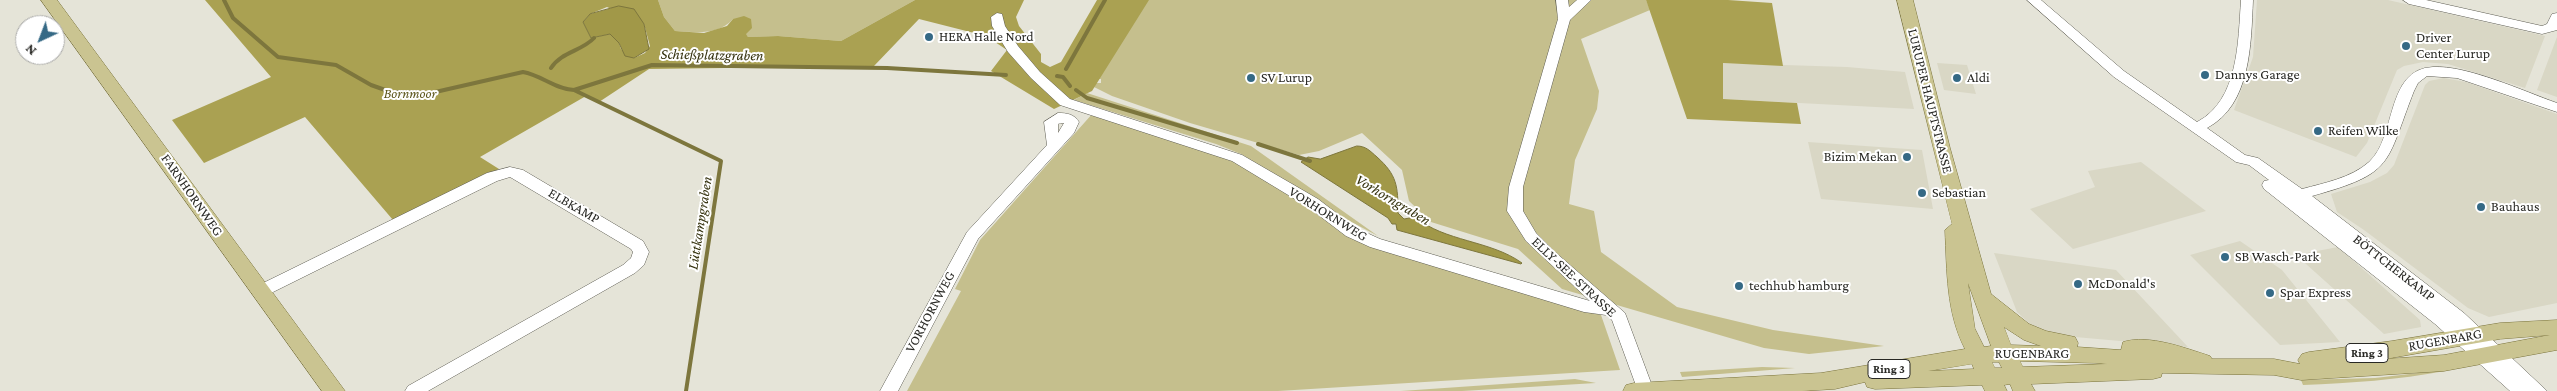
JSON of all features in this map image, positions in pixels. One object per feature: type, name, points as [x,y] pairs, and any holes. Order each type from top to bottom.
[{"type":"main road","name":"FARNHORNWEG","points":[[49,0],[334,391]]},
{"type":"main road","name":"LURUPER HAUPTSTRASSE","points":[[1905,0],[1956,201],[1983,298],[2001,345],[2004,383]]},
{"type":"main road","name":"LURUPER HAUPTSTRASSE","points":[[1956,201],[1955,222],[1960,307],[1972,356],[2004,383]]},
{"type":"main road","points":[[1983,298],[2014,325],[2036,338],[2061,343],[2164,350],[2187,355],[2218,368]]},
{"type":"main road","name":"RUGENBARG","points":[[2274,367],[2292,361],[2349,356],[2529,326],[2557,328]]},
{"type":"main road","name":"RUGENBARG","points":[[1972,356],[2001,345],[2147,362],[2169,367],[2274,367],[2300,372],[2444,363],[2557,342]]},
{"type":"main road","points":[[2001,345],[2021,365],[2039,374]]},
{"type":"main road","name":"Ring 3","points":[[1823,381],[1972,356]]},
{"type":"main road","name":"RUGENBARG","points":[[2004,383],[2039,374],[2125,373],[2153,371],[2169,367]]},
{"type":"main road","name":"Ring 3","points":[[1640,391],[1823,381],[2004,383]]},
{"type":"street","name":"ELLY-SEE-STRASSE","points":[[1562,0],[1564,19],[1516,187],[1515,211],[1521,225],[1549,256],[1613,310],[1622,322],[1640,391]]},
{"type":"street","points":[[1564,19],[1585,0]]},
{"type":"street","name":"BÖTTCHERKAMP","points":[[2033,0],[2119,74],[2198,127],[2241,159],[2253,161],[2293,197],[2538,391]]},
{"type":"street","points":[[2198,127],[2217,116],[2234,85],[2241,58],[2247,0]]},
{"type":"street","points":[[2409,0],[2542,30],[2551,29],[2557,17]]},
{"type":"street","name":"VORHORNWEG","points":[[997,17],[997,25],[1005,39],[1058,98],[1237,158],[1313,203],[1351,232],[1376,243],[1584,306],[1613,310]]},
{"type":"street","points":[[2293,197],[2350,178],[2375,165],[2384,153],[2412,82],[2423,73],[2445,72],[2459,74],[2557,108]]},
{"type":"street","name":"VORHORNWEG","points":[[888,391],[972,236],[1054,146],[1050,128],[1051,122],[1058,118],[1066,118],[1078,106]]},
{"type":"street","name":"ELBKAMP","points":[[261,291],[492,177],[510,172],[518,173],[625,235],[637,245],[641,252],[638,261],[629,269],[414,391]]},
{"type":"street","name":"BÖTTCHERKAMP","points":[[2489,354],[2521,391]]},
{"type":"shaded area","points":[[658,0],[915,0],[841,41],[778,36],[748,37],[733,19],[713,31],[675,31],[664,17]]},
{"type":"shaded area","points":[[1143,0],[1646,0],[1650,10],[1581,39],[1599,91],[1597,109],[1575,160],[1569,204],[1594,211],[1601,252],[1677,307],[1773,330],[1884,346],[1809,354],[1764,348],[1562,289],[1518,249],[1431,222],[1409,201],[1402,170],[1362,133],[1319,151],[1299,155],[1190,123],[1112,96],[1094,87],[1096,83],[1101,83],[1101,79],[1098,79]]},
{"type":"shaded area","points":[[2257,0],[2388,0],[2545,36],[2525,88],[2448,64],[2423,62],[2404,66],[2397,70],[2367,143],[2356,157],[2234,110],[2253,57]]},
{"type":"shaded area","points":[[2557,37],[2557,97],[2537,90]]},
{"type":"shaded area","points":[[1722,63],[1847,67],[1905,72],[1914,109],[1723,99]]},
{"type":"shaded area","name":"Aldi","points":[[1937,63],[1967,65],[1976,94],[1944,90]]},
{"type":"shaded area","name":"Bauhaus","points":[[2444,78],[2466,82],[2557,114],[2557,303],[2489,317],[2468,308],[2337,212],[2331,194],[2370,182],[2387,173],[2394,165],[2425,85],[2429,81]]},
{"type":"shaded area","points":[[1087,93],[1251,146],[1378,236],[1340,216],[1241,154],[1216,144],[1074,100]]},
{"type":"shaded area","points":[[1093,113],[1237,159],[1342,231],[1500,286],[1601,315],[1620,370],[1278,391],[907,391],[961,291],[955,289],[980,240]]},
{"type":"shaded area","points":[[1808,142],[1922,150],[1933,209],[1821,199]]},
{"type":"shaded area","points":[[2141,162],[2206,211],[2073,249],[2030,209],[2095,187],[2088,171]]},
{"type":"shaded area","points":[[2240,241],[2282,270],[2340,342],[2280,345],[2190,255]]},
{"type":"shaded area","points":[[2338,247],[2420,320],[2421,327],[2384,334],[2296,255]]},
{"type":"shaded area","points":[[1994,253],[2116,270],[2188,347],[2075,337],[2054,334],[2033,327],[2017,312]]},
{"type":"shaded area","points":[[1762,367],[1795,368],[1682,377],[1680,372]]},
{"type":"shaded area","points":[[2444,370],[2410,377],[2357,382],[2303,385],[2301,380],[2375,378]]},
{"type":"shaded area","points":[[1575,379],[1596,383],[1462,391],[1401,391]]},
{"type":"green space","name":"Bornmoor","points":[[205,0],[658,0],[664,17],[675,31],[704,33],[727,26],[733,19],[744,16],[751,19],[752,28],[746,34],[748,37],[778,36],[841,41],[915,0],[1024,0],[1016,17],[1019,26],[1041,54],[1041,62],[1050,67],[1061,62],[1097,0],[1149,0],[1092,91],[1054,109],[991,71],[1007,50],[986,36],[919,19],[874,66],[649,69],[599,102],[586,96],[480,157],[499,169],[393,220],[305,117],[204,163],[172,120],[271,77]],"holes":[[[607,7],[644,24],[650,46],[645,53],[634,58],[621,49],[619,43],[610,34],[591,38],[583,22],[590,14]]]},
{"type":"green space","points":[[1646,0],[1728,0],[1772,3],[1783,66],[1723,63],[1723,99],[1797,103],[1801,124],[1687,119]]},
{"type":"water","points":[[619,6],[634,9],[644,24],[649,49],[634,58],[625,56],[619,43],[610,34],[591,38],[583,22],[590,14]]},
{"type":"water","points":[[1357,146],[1370,151],[1389,170],[1397,188],[1398,213],[1404,219],[1415,217],[1440,232],[1496,250],[1522,263],[1397,230],[1396,224],[1392,224],[1388,218],[1301,162],[1308,157],[1320,159]]},
{"type":"waterway","name":"Schießplatzgraben","points":[[224,0],[233,18],[278,57],[336,65],[371,85],[388,91]]},
{"type":"waterway","name":"Schießplatzgraben","points":[[1066,69],[1105,0]]},
{"type":"waterway","points":[[551,68],[560,58],[584,46],[594,38]]},
{"type":"waterway","name":"Schießplatzgraben","points":[[574,90],[652,65],[887,68],[1006,75]]},
{"type":"waterway","name":"Schießplatzgraben","points":[[396,92],[431,93],[523,72],[574,90]]},
{"type":"waterway","name":"Vorhorngraben","points":[[1057,76],[1063,77],[1070,86]]},
{"type":"waterway","name":"Lüttkampgraben","points":[[574,90],[721,161],[686,391]]},
{"type":"waterway","name":"Vorhorngraben","points":[[1076,90],[1087,98],[1237,143]]},
{"type":"waterway","name":"Vorhorngraben","points":[[1258,144],[1310,161]]},
{"type":"place","name":"HERA Halle Nord","points":[[929,37]]},
{"type":"place","name":"Driver Center Lurup","points":[[2406,46]]},
{"type":"place","name":"Dannys Garage","points":[[2205,75]]},
{"type":"place","name":"SV Lurup","points":[[1251,78]]},
{"type":"place","name":"Aldi","points":[[1957,78]]},
{"type":"place","name":"Reifen Wilke","points":[[2318,131]]},
{"type":"place","name":"Bizim Mekan","points":[[1907,157]]},
{"type":"place","name":"Sebastian","points":[[1922,193]]},
{"type":"place","name":"Bauhaus","points":[[2481,207]]},
{"type":"place","name":"SB Wasch-Park","points":[[2225,257]]},
{"type":"place","name":"McDonald's","points":[[2078,284]]},
{"type":"place","name":"techhub hamburg","points":[[1739,286]]},
{"type":"place","name":"Spar Express","points":[[2270,293]]}]
